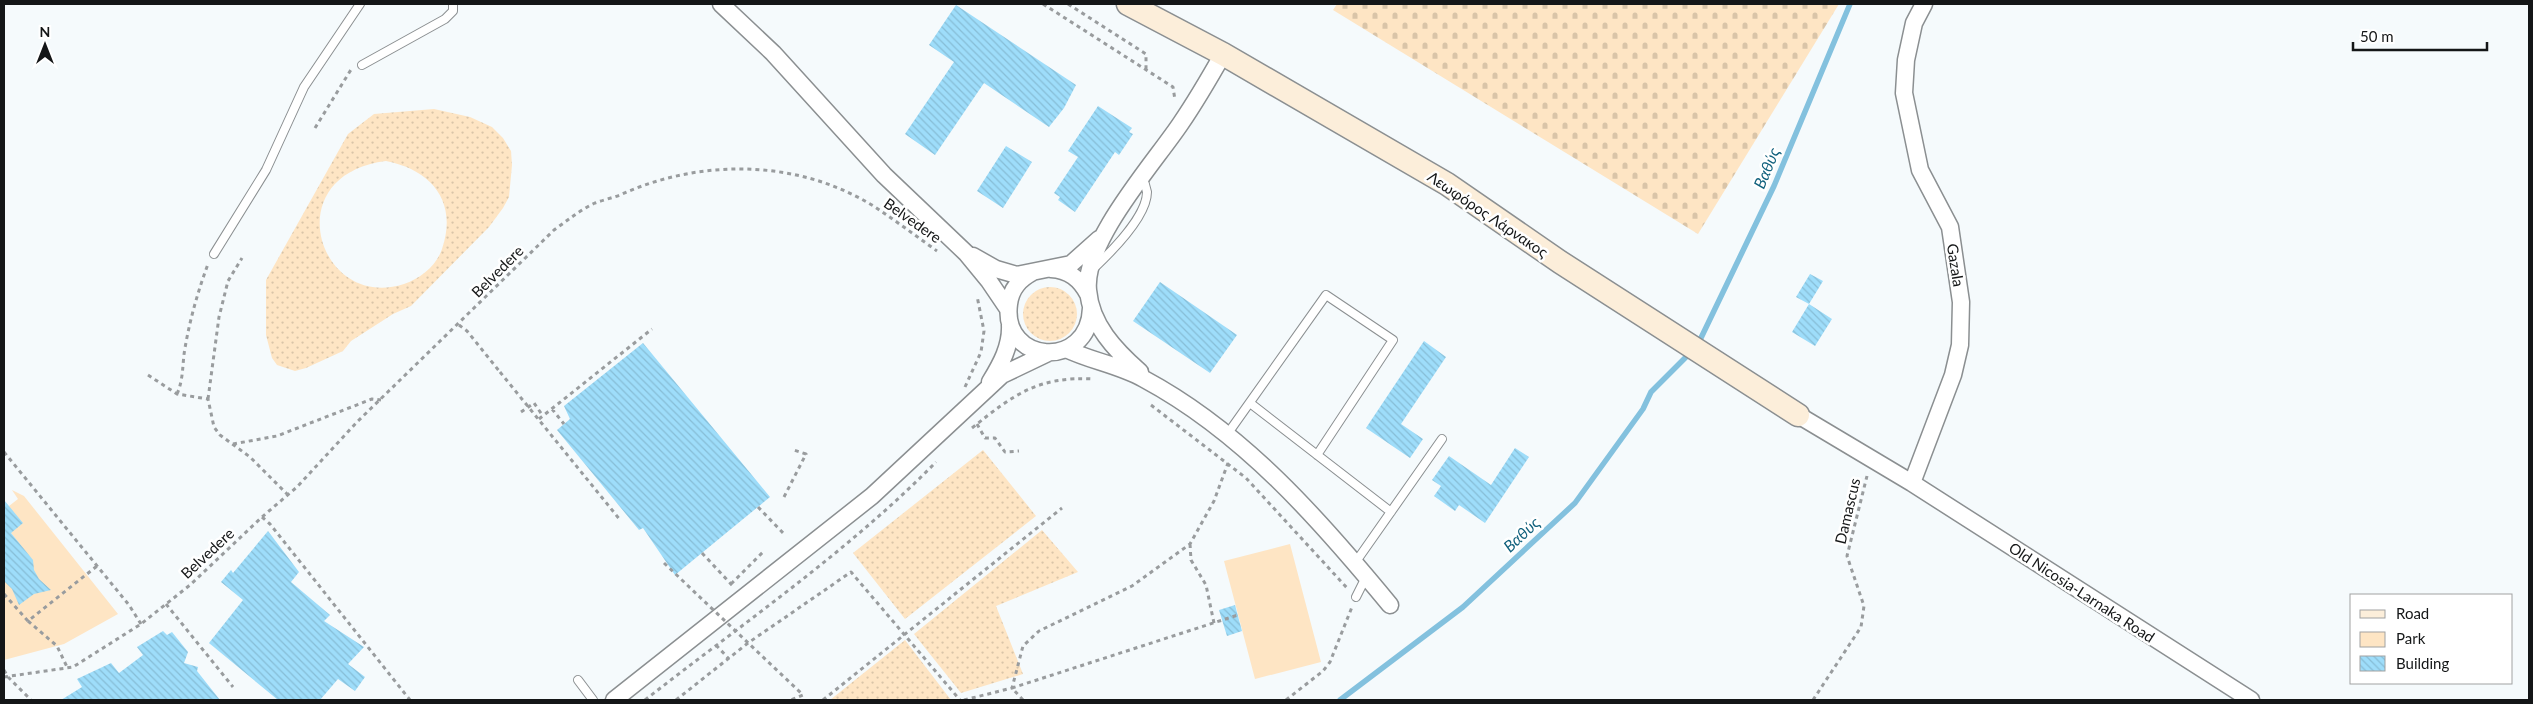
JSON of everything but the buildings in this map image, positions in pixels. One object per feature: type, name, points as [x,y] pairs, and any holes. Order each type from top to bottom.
[{"type":"main road","name":"Λεωφόρος Λάρνακος","points":[[1128,4],[1223,54],[1447,184],[1560,262],[1798,415]]},
{"type":"street","points":[[721,4],[785,66],[884,175],[960,248],[989,281],[1009,317],[1016,336],[1024,344],[1048,353]]},
{"type":"street","name":"Gazala","points":[[1912,483],[1953,375],[1960,345],[1961,302],[1950,227],[1920,170],[1904,93],[1906,60],[1914,23],[1924,4]]},
{"type":"street","points":[[971,398],[1002,375],[1048,353],[1066,349],[1077,342],[1086,332],[1091,320],[1090,271],[1096,252],[1111,224],[1182,122],[1223,54]]},
{"type":"street","points":[[960,248],[996,269],[1017,274],[1071,264],[1095,244],[1111,224]]},
{"type":"street","points":[[614,700],[872,496],[971,398],[1000,366],[1009,344],[1009,317],[1014,286],[1040,270],[1060,270],[1072,275],[1082,283],[1105,336],[1155,385]]},
{"type":"street","points":[[1066,349],[1130,372],[1155,385],[1226,436],[1296,498],[1390,605]]},
{"type":"street","name":"Λεωφόρος Λάρνακος","points":[[1798,415],[1871,459]]},
{"type":"street","points":[[1871,459],[1912,483]]},
{"type":"street","name":"Old Nicosia-Larnaka Road","points":[[1912,483],[2251,700]]},
{"type":"lane","points":[[214,254],[266,170],[304,87],[360,4]]},
{"type":"lane","points":[[362,65],[445,19],[452,11],[453,4]]},
{"type":"lane","points":[[1090,271],[1119,243],[1134,222],[1146,198],[1147,190],[1142,177]]},
{"type":"lane","points":[[1226,436],[1326,295],[1393,340],[1317,455]]},
{"type":"lane","points":[[1250,403],[1391,512]]},
{"type":"lane","points":[[1355,563],[1442,439]]},
{"type":"lane","points":[[1356,598],[1366,577]]},
{"type":"lane","points":[[578,680],[593,700]]},
{"type":"path","points":[[1043,4],[1173,87],[1175,95],[1172,104]]},
{"type":"path","points":[[1068,4],[1146,54],[1146,70]]},
{"type":"path","name":"Belvedere","points":[[6,677],[68,669],[141,624],[190,585],[262,516],[297,487],[357,422],[382,400],[554,230],[576,214],[598,202],[632,189],[689,173],[736,168],[776,170],[829,186],[874,206],[943,255]]},
{"type":"path","points":[[177,394],[181,384],[185,350],[200,285],[214,254]]},
{"type":"path","points":[[242,258],[228,281],[219,317],[208,399],[214,427],[257,463],[287,494]]},
{"type":"path","points":[[971,398],[964,385],[981,352],[984,331],[982,311],[973,288]]},
{"type":"path","points":[[459,324],[621,521]]},
{"type":"path","points":[[539,420],[652,329]]},
{"type":"path","points":[[148,375],[177,394],[208,399]]},
{"type":"path","points":[[988,415],[1019,392],[1035,385],[1060,379],[1096,379]]},
{"type":"path","points":[[233,444],[278,436],[372,399],[382,400]]},
{"type":"path","points":[[521,412],[534,403],[543,416]]},
{"type":"path","points":[[1150,404],[1228,463],[1270,502],[1356,598],[1330,662],[1286,700]]},
{"type":"path","points":[[552,409],[564,424]]},
{"type":"path","points":[[977,424],[985,438],[996,438],[1005,452],[1019,451]]},
{"type":"path","points":[[784,497],[806,454],[794,450]]},
{"type":"path","points":[[4,452],[97,566],[141,624]]},
{"type":"path","name":"Damascus","points":[[1813,700],[1861,627],[1864,606],[1847,556],[1871,459]]},
{"type":"path","points":[[1012,688],[1023,646],[1039,631],[1132,586],[1190,544],[1214,501],[1228,463]]},
{"type":"path","points":[[758,507],[785,535]]},
{"type":"path","points":[[823,700],[1062,508]]},
{"type":"path","points":[[262,516],[410,700]]},
{"type":"path","points":[[1190,544],[1191,560],[1206,585],[1214,623]]},
{"type":"path","points":[[724,590],[763,552]]},
{"type":"path","points":[[702,553],[731,584]]},
{"type":"path","points":[[664,563],[803,695],[791,700]]},
{"type":"path","points":[[28,621],[97,566]]},
{"type":"path","points":[[676,700],[748,643],[850,572],[965,700],[1012,688],[1238,615]]},
{"type":"path","points":[[4,594],[28,621],[58,646],[68,669]]},
{"type":"path","points":[[704,606],[711,601]]},
{"type":"path","points":[[166,604],[233,687]]},
{"type":"path","points":[[4,670],[6,677],[31,700]]},
{"type":"path","points":[[1012,688],[1023,700]]},
{"type":"green space","points":[[1337,4],[1839,4],[1698,234],[1333,10]]},
{"type":"green space","points":[[434,109],[470,117],[492,127],[503,138],[511,151],[512,165],[509,197],[489,227],[411,306],[393,314],[351,341],[343,351],[306,368],[295,371],[277,365],[272,358],[266,335],[266,280],[348,134],[374,114]],"holes":[[[386,161],[402,165],[428,180],[437,191],[443,203],[446,217],[446,232],[440,255],[422,275],[404,284],[374,287],[350,279],[332,261],[322,238],[321,213],[330,190],[351,171]]]},
{"type":"green space","points":[[1045,287],[1055,287],[1065,291],[1073,299],[1077,314],[1073,329],[1065,337],[1055,341],[1045,341],[1035,337],[1027,329],[1023,319],[1023,309],[1027,299],[1035,291]]},
{"type":"green space","points":[[983,450],[1036,516],[905,619],[853,553]]},
{"type":"green space","points":[[12,490],[24,496],[118,614],[64,644],[4,660],[4,562],[22,547],[11,533],[9,506],[18,499]]},
{"type":"green space","points":[[1042,530],[1078,572],[996,606],[1023,674],[961,693],[914,634]]},
{"type":"green space","points":[[1290,544],[1321,662],[1255,679],[1224,561]]},
{"type":"green space","points":[[905,640],[951,700],[830,700]]},
{"type":"waterway","name":"Βαθύς","points":[[1700,340],[1774,186],[1850,4]]},
{"type":"waterway","name":"Βαθύς","points":[[1340,700],[1463,607],[1575,503],[1643,409],[1651,392],[1687,356]]}]
